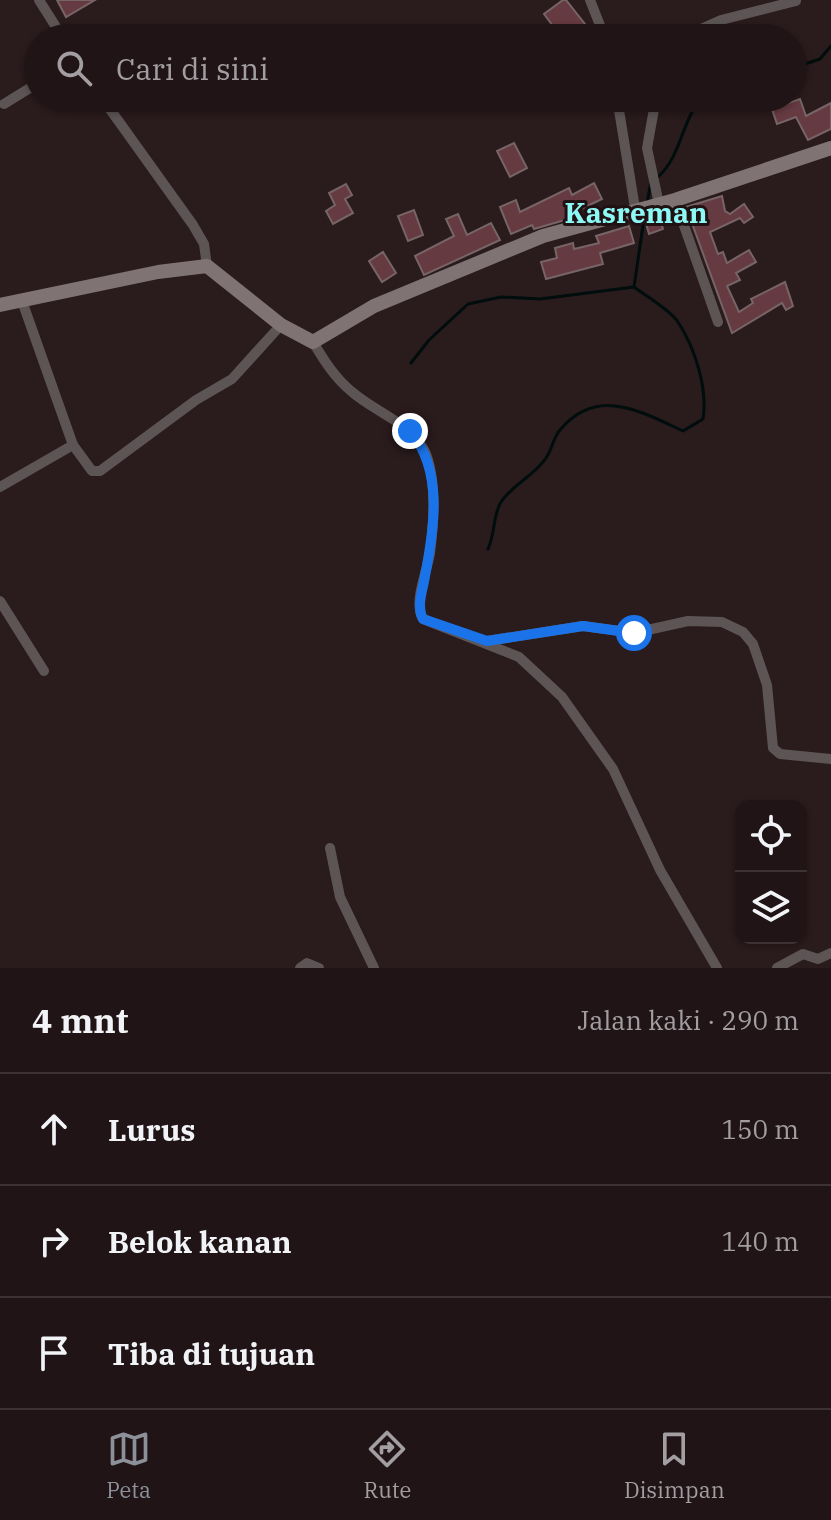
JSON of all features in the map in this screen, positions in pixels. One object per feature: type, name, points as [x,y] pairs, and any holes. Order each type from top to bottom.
[{"type":"street","points":[[39,0],[54,24]]},
{"type":"street","points":[[590,0],[599,24]]},
{"type":"street","points":[[712,24],[796,1]]},
{"type":"street","points":[[4,104],[24,92]]},
{"type":"street","points":[[112,112],[193,225],[204,244],[207,266],[281,325],[313,342],[333,374],[352,392],[410,431],[425,454],[433,501],[430,551],[419,608],[423,619],[487,641],[519,657],[539,673],[595,741],[613,769],[660,870],[717,968]]},
{"type":"street","points":[[621,112],[648,206]]},
{"type":"street","points":[[648,206],[655,186],[647,135],[653,112]]},
{"type":"street","points":[[313,342],[374,306],[543,236],[675,200],[831,148]]},
{"type":"street","points":[[675,200],[703,288],[718,322]]},
{"type":"street","points":[[0,305],[158,272],[207,266]]},
{"type":"street","points":[[22,301],[73,445],[92,471],[100,471],[196,400],[232,379],[281,325]]},
{"type":"street","points":[[0,487],[73,445]]},
{"type":"street","points":[[0,601],[44,671]]},
{"type":"street","points":[[487,641],[583,626],[634,633],[688,621],[722,622],[743,632],[753,644],[767,685],[773,748],[780,754],[831,759]]},
{"type":"street","points":[[330,848],[340,897],[374,968]]},
{"type":"street","points":[[777,968],[803,954],[818,959],[831,953]]},
{"type":"street","points":[[300,968],[307,963],[319,968]]},
{"type":"building","points":[[57,0],[95,0],[66,17]]},
{"type":"building","points":[[566,0],[585,24],[552,24],[544,14]]},
{"type":"building","points":[[831,103],[831,129],[808,140],[796,117],[777,124],[773,112],[805,112],[806,116]]},
{"type":"building","points":[[514,143],[527,168],[510,177],[497,151]]},
{"type":"building","points":[[594,183],[602,199],[579,210],[581,214],[534,229],[532,225],[511,234],[500,207],[516,200],[520,212],[569,188],[572,195]]},
{"type":"building","points":[[346,184],[352,195],[345,199],[353,213],[333,224],[326,211],[335,205],[329,193]]},
{"type":"building","points":[[722,196],[725,211],[730,214],[744,204],[753,217],[744,223],[740,218],[710,232],[718,254],[723,252],[727,263],[749,250],[756,262],[736,273],[740,280],[727,286],[739,312],[753,303],[751,299],[785,282],[793,306],[786,310],[782,303],[732,333],[686,207]]},
{"type":"building","points":[[414,210],[423,235],[408,241],[398,216]]},
{"type":"building","points":[[458,214],[467,235],[491,223],[500,240],[424,275],[415,256],[454,236],[446,219]]},
{"type":"building","points":[[659,216],[663,229],[649,234],[645,220]]},
{"type":"building","points":[[629,226],[634,243],[600,253],[603,264],[546,279],[541,262],[557,258],[555,248],[573,243],[574,249],[599,243],[596,236]]},
{"type":"building","points":[[383,252],[396,273],[382,282],[369,261]]},
{"type":"waterway","points":[[807,63],[820,59],[831,46]]},
{"type":"waterway","points":[[658,177],[672,159],[692,112]]},
{"type":"waterway","points":[[647,204],[651,181]]},
{"type":"waterway","points":[[411,363],[429,340],[468,304],[501,297],[540,299],[634,287],[645,212]]},
{"type":"waterway","points":[[488,549],[501,502],[541,464],[558,433],[574,417],[589,409],[619,406],[683,431],[703,419],[702,382],[684,332],[669,312],[634,287]]},
{"type":"district","name":"Kasreman","points":[[636,212]]},
{"type":"route","points":[[410,431],[419,442],[430,468],[433,501],[430,551],[419,608],[423,619],[487,641],[583,626],[634,633]]}]
